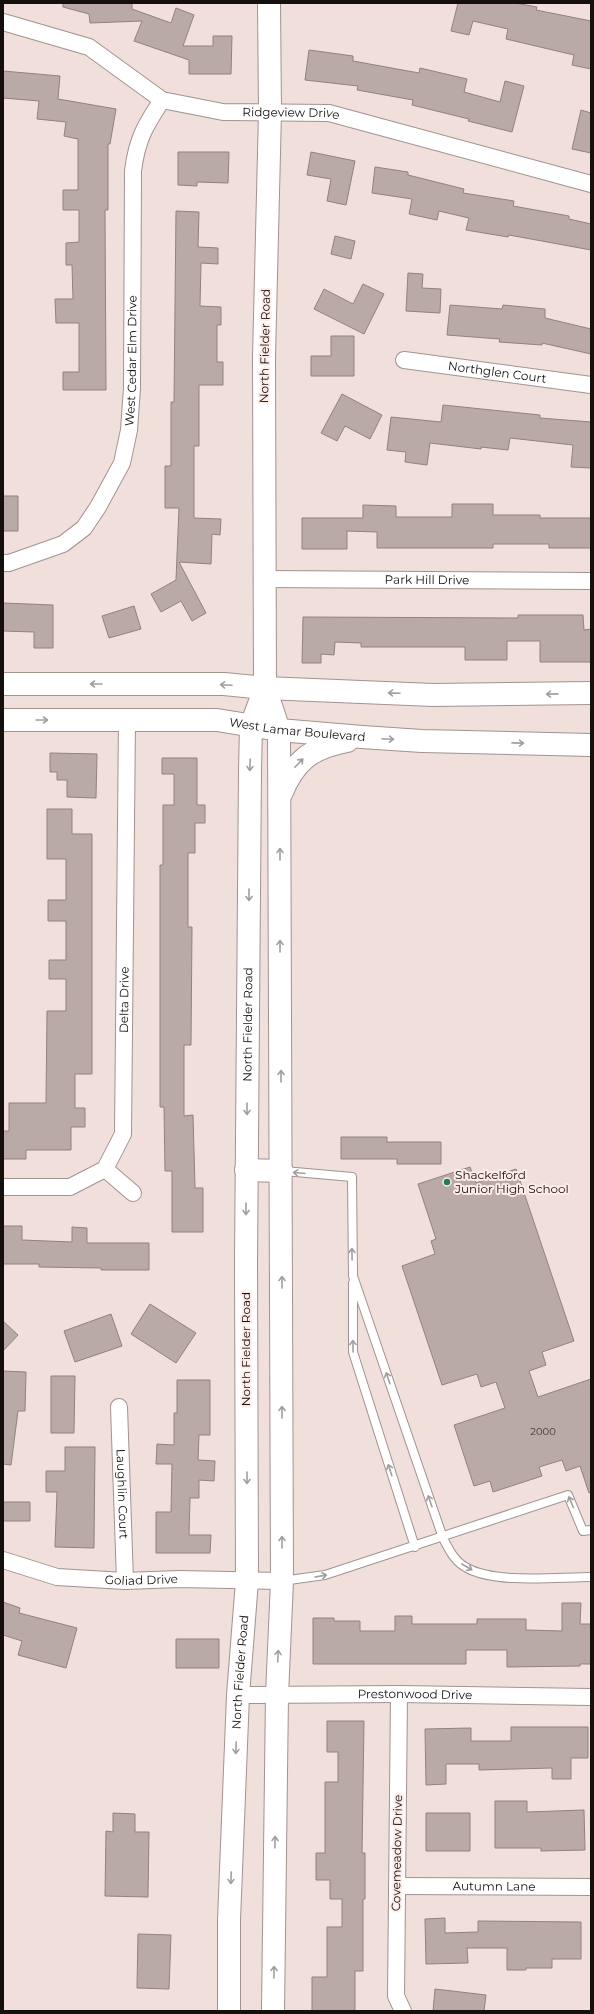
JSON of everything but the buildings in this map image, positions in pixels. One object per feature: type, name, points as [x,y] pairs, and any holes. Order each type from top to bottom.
[{"type":"main road","name":"North Fielder Road","points":[[269,3],[270,112],[264,357],[263,579],[265,688],[279,730],[282,1171],[282,1581],[276,1695],[273,2011]]},
{"type":"main road","points":[[3,684],[224,684],[265,688],[433,695],[591,693]]},
{"type":"main road","name":"North Fielder Road","points":[[229,2011],[229,1920],[238,1695],[247,1581],[246,1170],[251,726],[265,688]]},
{"type":"main road","name":"West Lamar Boulevard","points":[[3,720],[216,720],[279,730],[362,737],[591,745]]},
{"type":"main road","points":[[280,797],[288,777],[298,764],[313,751],[329,744],[362,737]]},
{"type":"main road","points":[[246,1170],[282,1171]]},
{"type":"street","name":"Ridgeview Drive","points":[[3,22],[89,47],[162,100],[223,112],[329,113],[591,184]]},
{"type":"street","name":"West Cedar Elm Drive","points":[[3,563],[9,563],[63,544],[84,528],[98,507],[122,463],[129,430],[132,388],[133,171],[136,148],[145,126],[162,100]]},
{"type":"street","name":"Northglen Court","points":[[404,360],[591,385]]},
{"type":"street","name":"Park Hill Drive","points":[[263,579],[591,581]]},
{"type":"street","name":"Delta Drive","points":[[105,1169],[123,1134],[127,719]]},
{"type":"street","points":[[3,1187],[70,1187],[105,1169],[133,1194]]},
{"type":"street","name":"Laughlin Court","points":[[119,1406],[125,1581]]},
{"type":"street","name":"Goliad Drive","points":[[3,1560],[57,1577],[125,1581],[179,1579],[282,1581]]},
{"type":"street","name":"Prestonwood Drive","points":[[238,1695],[399,1694],[591,1697]]},
{"type":"street","name":"Covemeadow Drive","points":[[399,1694],[396,1996],[403,2011]]},
{"type":"street","name":"Autumn Lane","points":[[396,1886],[591,1887]]},
{"type":"lane","points":[[282,1171],[352,1177],[353,1352],[415,1547]]},
{"type":"lane","points":[[353,1276],[443,1538],[452,1556],[467,1568],[501,1578],[591,1577]]},
{"type":"lane","points":[[282,1581],[325,1575],[443,1538],[568,1495],[583,1530],[591,1530]]},
{"type":"place","name":"Shackelford Junior High School","points":[[447,1182]]}]
